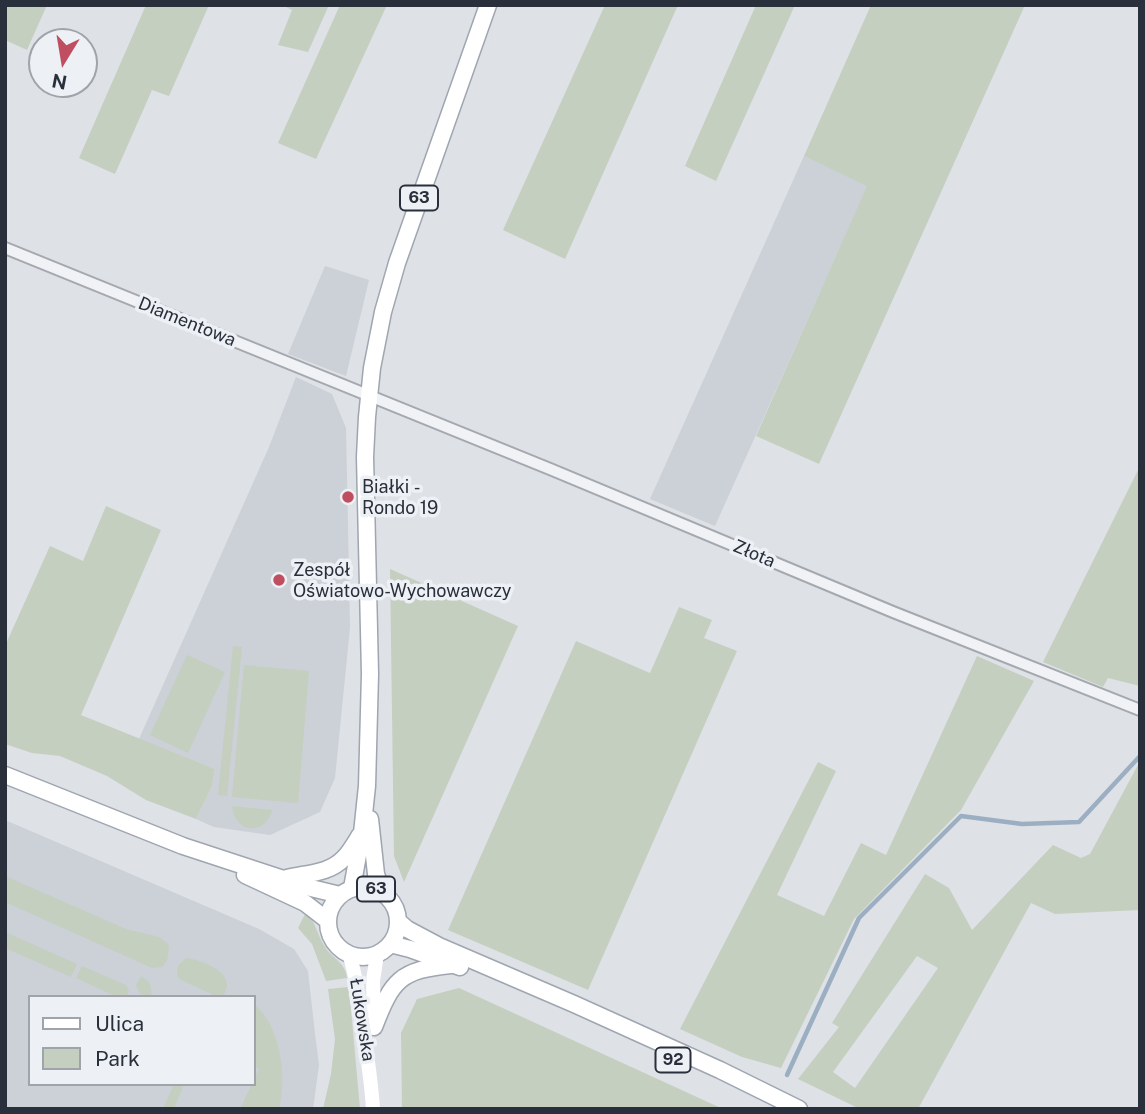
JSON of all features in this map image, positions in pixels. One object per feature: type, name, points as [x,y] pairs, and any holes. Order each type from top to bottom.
[{"type":"main road","name":"63","points":[[349,954],[331,939],[327,920],[331,906],[346,892],[362,833],[367,786],[370,664],[365,457],[372,368],[397,263],[488,5]]},
{"type":"main road","name":"63","points":[[5,775],[183,845],[311,888],[346,892],[367,887],[382,892]]},
{"type":"main road","name":"63","points":[[367,786],[376,874],[382,892],[392,903],[398,921],[396,934],[383,949]]},
{"type":"main road","points":[[285,879],[323,872],[333,867],[344,859],[362,833]]},
{"type":"main road","name":"63","points":[[183,845],[305,903],[327,920]]},
{"type":"main road","name":"92","points":[[398,921],[407,929],[439,946],[698,1059],[799,1109]]},
{"type":"main road","points":[[349,954],[363,957],[383,949]]},
{"type":"main road","name":"92","points":[[383,949],[410,949],[454,964],[680,1063],[767,1094]]},
{"type":"main road","name":"Łukowska","points":[[373,1109],[373,981],[383,949]]},
{"type":"main road","name":"Łukowska","points":[[349,954],[356,981],[372,1087]]},
{"type":"main road","points":[[374,1027],[384,1002],[402,978],[423,968],[454,964]]},
{"type":"street","name":"Diamentowa","points":[[5,248],[369,397]]},
{"type":"street","name":"Złota","points":[[369,397],[893,612],[1140,710]]},
{"type":"shaded area","points":[[804,156],[868,185],[715,526],[650,499]]},
{"type":"shaded area","points":[[325,266],[369,280],[346,376],[288,354]]},
{"type":"shaded area","name":"Zespół Oświatowo-Wychowawczy","points":[[296,377],[332,394],[346,428],[350,627],[335,778],[320,812],[270,835],[214,827],[196,819],[212,786],[215,769],[139,739],[269,447]]},
{"type":"shaded area","points":[[5,820],[259,929],[294,949],[308,971],[319,1065],[313,1109],[5,1109]]},
{"type":"green space","points":[[5,5],[47,5],[37,28],[28,28],[27,50],[5,40]]},
{"type":"green space","points":[[146,5],[209,5],[169,96],[152,90],[115,174],[79,158]]},
{"type":"green space","points":[[282,5],[329,5],[308,52],[278,45],[292,10]]},
{"type":"green space","points":[[340,5],[387,5],[316,159],[278,143]]},
{"type":"green space","points":[[605,5],[678,5],[565,259],[503,230]]},
{"type":"green space","points":[[756,5],[795,5],[716,181],[685,166]]},
{"type":"green space","points":[[871,5],[1025,5],[819,464],[756,436],[867,186],[804,156]]},
{"type":"green space","points":[[1140,466],[1140,686],[1108,678],[1103,687],[1043,662]]},
{"type":"green space","points":[[106,506],[161,530],[81,715],[215,769],[212,786],[196,819],[146,800],[107,776],[60,756],[32,753],[5,744],[5,646],[50,546],[83,561]]},
{"type":"green space","points":[[390,569],[518,626],[404,882],[394,856]]},
{"type":"green space","points":[[679,607],[712,620],[704,638],[737,651],[588,990],[448,930],[576,641],[650,673]]},
{"type":"green space","points":[[233,646],[242,647],[227,796],[218,795]]},
{"type":"green space","points":[[187,655],[225,672],[188,753],[150,735]]},
{"type":"green space","points":[[977,656],[1034,681],[961,810],[854,919],[781,1068],[742,1057],[680,1029],[818,762],[836,771],[777,895],[824,916],[861,843],[886,855]]},
{"type":"green space","points":[[244,665],[309,671],[298,803],[232,797]]},
{"type":"green space","points":[[1139,763],[1140,910],[1055,914],[1031,903],[918,1109],[860,1109],[798,1079],[839,1027],[832,1023],[925,874],[949,888],[972,930],[1053,845],[1081,858],[1090,854]],"holes":[[[917,956],[938,968],[855,1088],[833,1072]]]},
{"type":"green space","points":[[232,806],[272,810],[263,825],[250,828],[238,822]]},
{"type":"green space","points":[[5,876],[126,929],[159,937],[168,944],[167,961],[162,967],[152,968],[5,902]]},
{"type":"green space","points":[[306,912],[325,947],[344,968],[347,978],[326,981],[312,944],[298,928]]},
{"type":"green space","points":[[5,932],[77,964],[71,977],[5,948]]},
{"type":"green space","points":[[186,958],[218,970],[226,980],[224,995],[214,995],[181,980],[177,976],[178,966]]},
{"type":"green space","points":[[82,966],[126,985],[129,991],[127,995],[113,995],[76,978]]},
{"type":"green space","points":[[141,976],[150,984],[151,995],[140,994],[136,985]]},
{"type":"green space","points":[[349,987],[360,1109],[323,1109],[335,1039],[328,989]]},
{"type":"green space","points":[[459,988],[723,1109],[402,1109],[401,1033],[417,999]]},
{"type":"green space","points":[[256,1006],[270,1025],[280,1053],[282,1082],[279,1109],[240,1109],[251,1086],[256,1086],[259,1069],[256,1067]]},
{"type":"green space","points":[[173,1086],[183,1086],[174,1109],[163,1109]]},
{"type":"waterway","points":[[787,1075],[859,918],[961,816],[1022,824],[1079,822],[1140,756]]},
{"type":"place","name":"Białki - Rondo 19","points":[[348,497]]},
{"type":"place","name":"Zespół Oświatowo-Wychowawczy","points":[[279,580]]}]
